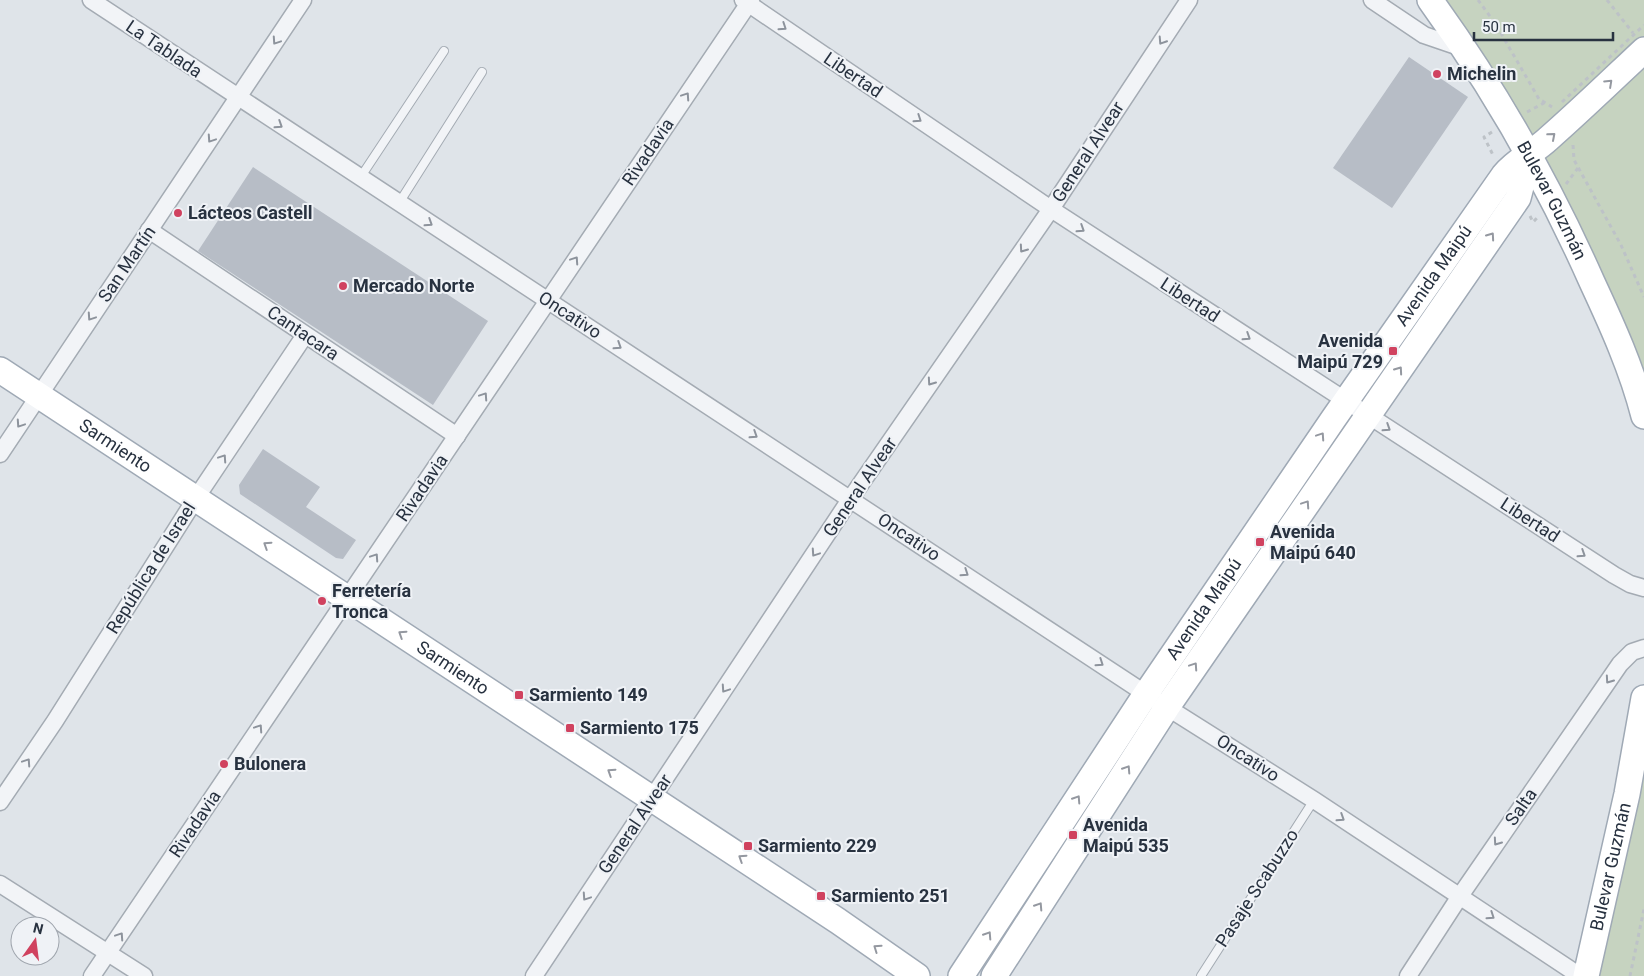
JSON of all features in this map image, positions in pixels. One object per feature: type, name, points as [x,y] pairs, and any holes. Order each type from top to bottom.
[{"type":"main road","name":"Bulevar Guzmán","points":[[1430,0],[1490,87],[1554,200],[1620,344],[1644,416]]},
{"type":"main road","name":"Avenida Maipú","points":[[994,976],[1157,700],[1346,402],[1512,165],[1529,156],[1568,109],[1641,44]]},
{"type":"main road","name":"Avenida Maipú","points":[[961,976],[1157,700],[1367,415],[1518,198],[1529,156]]},
{"type":"main road","name":"Sarmiento","points":[[0,370],[652,798],[917,976]]},
{"type":"main road","name":"Bulevar Guzmán","points":[[1586,976],[1627,794],[1644,698]]},
{"type":"street","name":"La Tablada","points":[[91,0],[238,98]]},
{"type":"street","name":"San Martín","points":[[0,454],[303,0]]},
{"type":"street","name":"General Alvear","points":[[534,976],[851,498],[1051,209],[1189,0]]},
{"type":"street","points":[[1372,0],[1424,35],[1464,49]]},
{"type":"street","name":"Libertad","points":[[747,1],[1051,209],[1614,575],[1630,584],[1644,588]]},
{"type":"street","name":"Rivadavia","points":[[92,976],[457,436],[747,1]]},
{"type":"street","name":"Oncativo","points":[[238,98],[1157,700],[1314,800],[1580,976]]},
{"type":"street","name":"Cantacara","points":[[149,230],[457,436]]},
{"type":"street","name":"República de Israel","points":[[0,802],[196,498],[306,335]]},
{"type":"street","name":"Salta","points":[[1408,976],[1460,896],[1620,664],[1632,652],[1644,648]]},
{"type":"street","points":[[0,884],[144,976]]},
{"type":"lane","points":[[360,178],[444,50]]},
{"type":"lane","points":[[399,203],[482,72]]},
{"type":"lane","name":"Pasaje Scabuzzo","points":[[1201,976],[1314,800]]},
{"type":"path","points":[[1607,0],[1641,44]]},
{"type":"path","points":[[1568,109],[1644,25]]},
{"type":"path","points":[[1630,976],[1644,909]]},
{"type":"green space","points":[[1430,0],[1644,0],[1644,416],[1620,344]]},
{"type":"green space","points":[[1644,698],[1644,976],[1586,976]]},
{"type":"building","points":[[1409,57],[1468,97],[1392,208],[1333,168]]},
{"type":"building","name":"Mercado Norte","points":[[253,167],[488,321],[433,405],[198,251]]},
{"type":"building","points":[[263,449],[320,487],[306,507],[356,540],[343,559],[336,558],[240,494],[239,485]]},
{"type":"place","name":"Michelin","points":[[1437,74]]},
{"type":"place","name":"Lácteos Castell","points":[[178,213]]},
{"type":"place","name":"Mercado Norte","points":[[343,286]]},
{"type":"place","name":"Avenida Maipú 729","points":[[1393,351]]},
{"type":"place","name":"Avenida Maipú 640","points":[[1260,542]]},
{"type":"place","name":"Ferretería Tronca","points":[[322,601]]},
{"type":"place","name":"Sarmiento 149","points":[[519,695]]},
{"type":"place","name":"Sarmiento 175","points":[[570,728]]},
{"type":"place","name":"Bulonera","points":[[224,764]]},
{"type":"place","name":"Avenida Maipú 535","points":[[1073,835]]},
{"type":"place","name":"Sarmiento 229","points":[[748,846]]},
{"type":"place","name":"Sarmiento 251","points":[[821,896]]}]
